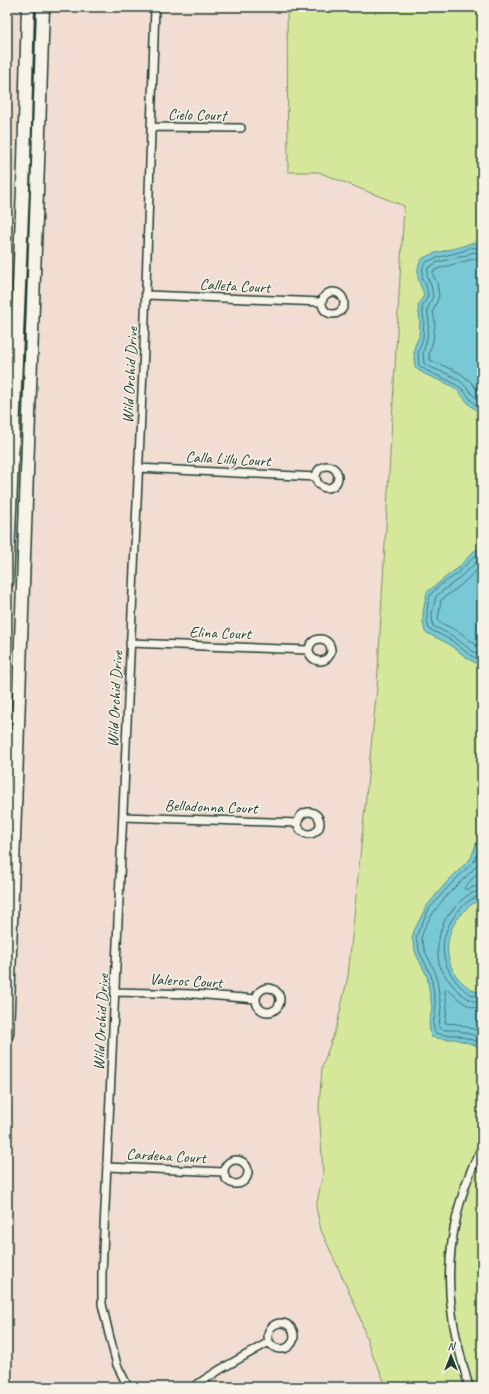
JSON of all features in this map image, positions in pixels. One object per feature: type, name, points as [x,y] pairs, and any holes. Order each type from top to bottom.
[{"type":"highway","points":[[7,582],[24,155],[28,7]]},
{"type":"highway","points":[[7,1034],[43,7]]},
{"type":"street","name":"Wild Orchid Drive","points":[[128,1387],[117,1365],[102,1304],[102,1274],[146,295],[155,7]]},
{"type":"street","name":"Cielo Court","points":[[152,127],[241,128]]},
{"type":"street","name":"Calleta Court","points":[[146,295],[322,302]]},
{"type":"street","name":"Calla Lilly Court","points":[[138,468],[316,477]]},
{"type":"street","name":"Elina Court","points":[[130,642],[309,650]]},
{"type":"street","name":"Belladonna Court","points":[[123,817],[298,823]]},
{"type":"street","name":"Valeros Court","points":[[115,992],[194,994],[256,999]]},
{"type":"street","points":[[469,1387],[451,1311],[451,1249],[464,1189],[474,1162],[482,1147]]},
{"type":"street","name":"Cardena Court","points":[[107,1167],[224,1172]]},
{"type":"street","points":[[193,1387],[221,1369],[269,1342]]},
{"type":"green space","points":[[287,7],[482,7],[482,1387],[387,1387],[371,1352],[358,1312],[321,1230],[316,1207],[323,1174],[319,1107],[322,1067],[337,1025],[348,976],[377,687],[404,206],[318,172],[288,172]]},
{"type":"water","points":[[471,243],[476,243],[482,246],[482,412],[473,408],[452,386],[418,370],[415,367],[414,353],[415,345],[419,337],[420,321],[418,306],[424,295],[418,275],[418,268],[422,259],[432,254]]},
{"type":"water","points":[[482,548],[482,667],[449,644],[425,632],[423,612],[427,592],[459,567],[474,551]]},
{"type":"water","points":[[482,823],[482,900],[472,904],[460,915],[453,926],[449,938],[448,949],[449,961],[454,972],[470,989],[482,994],[482,1047],[455,1039],[431,1037],[429,1024],[432,1008],[427,976],[416,954],[412,938],[426,907],[446,883],[471,858]]}]
